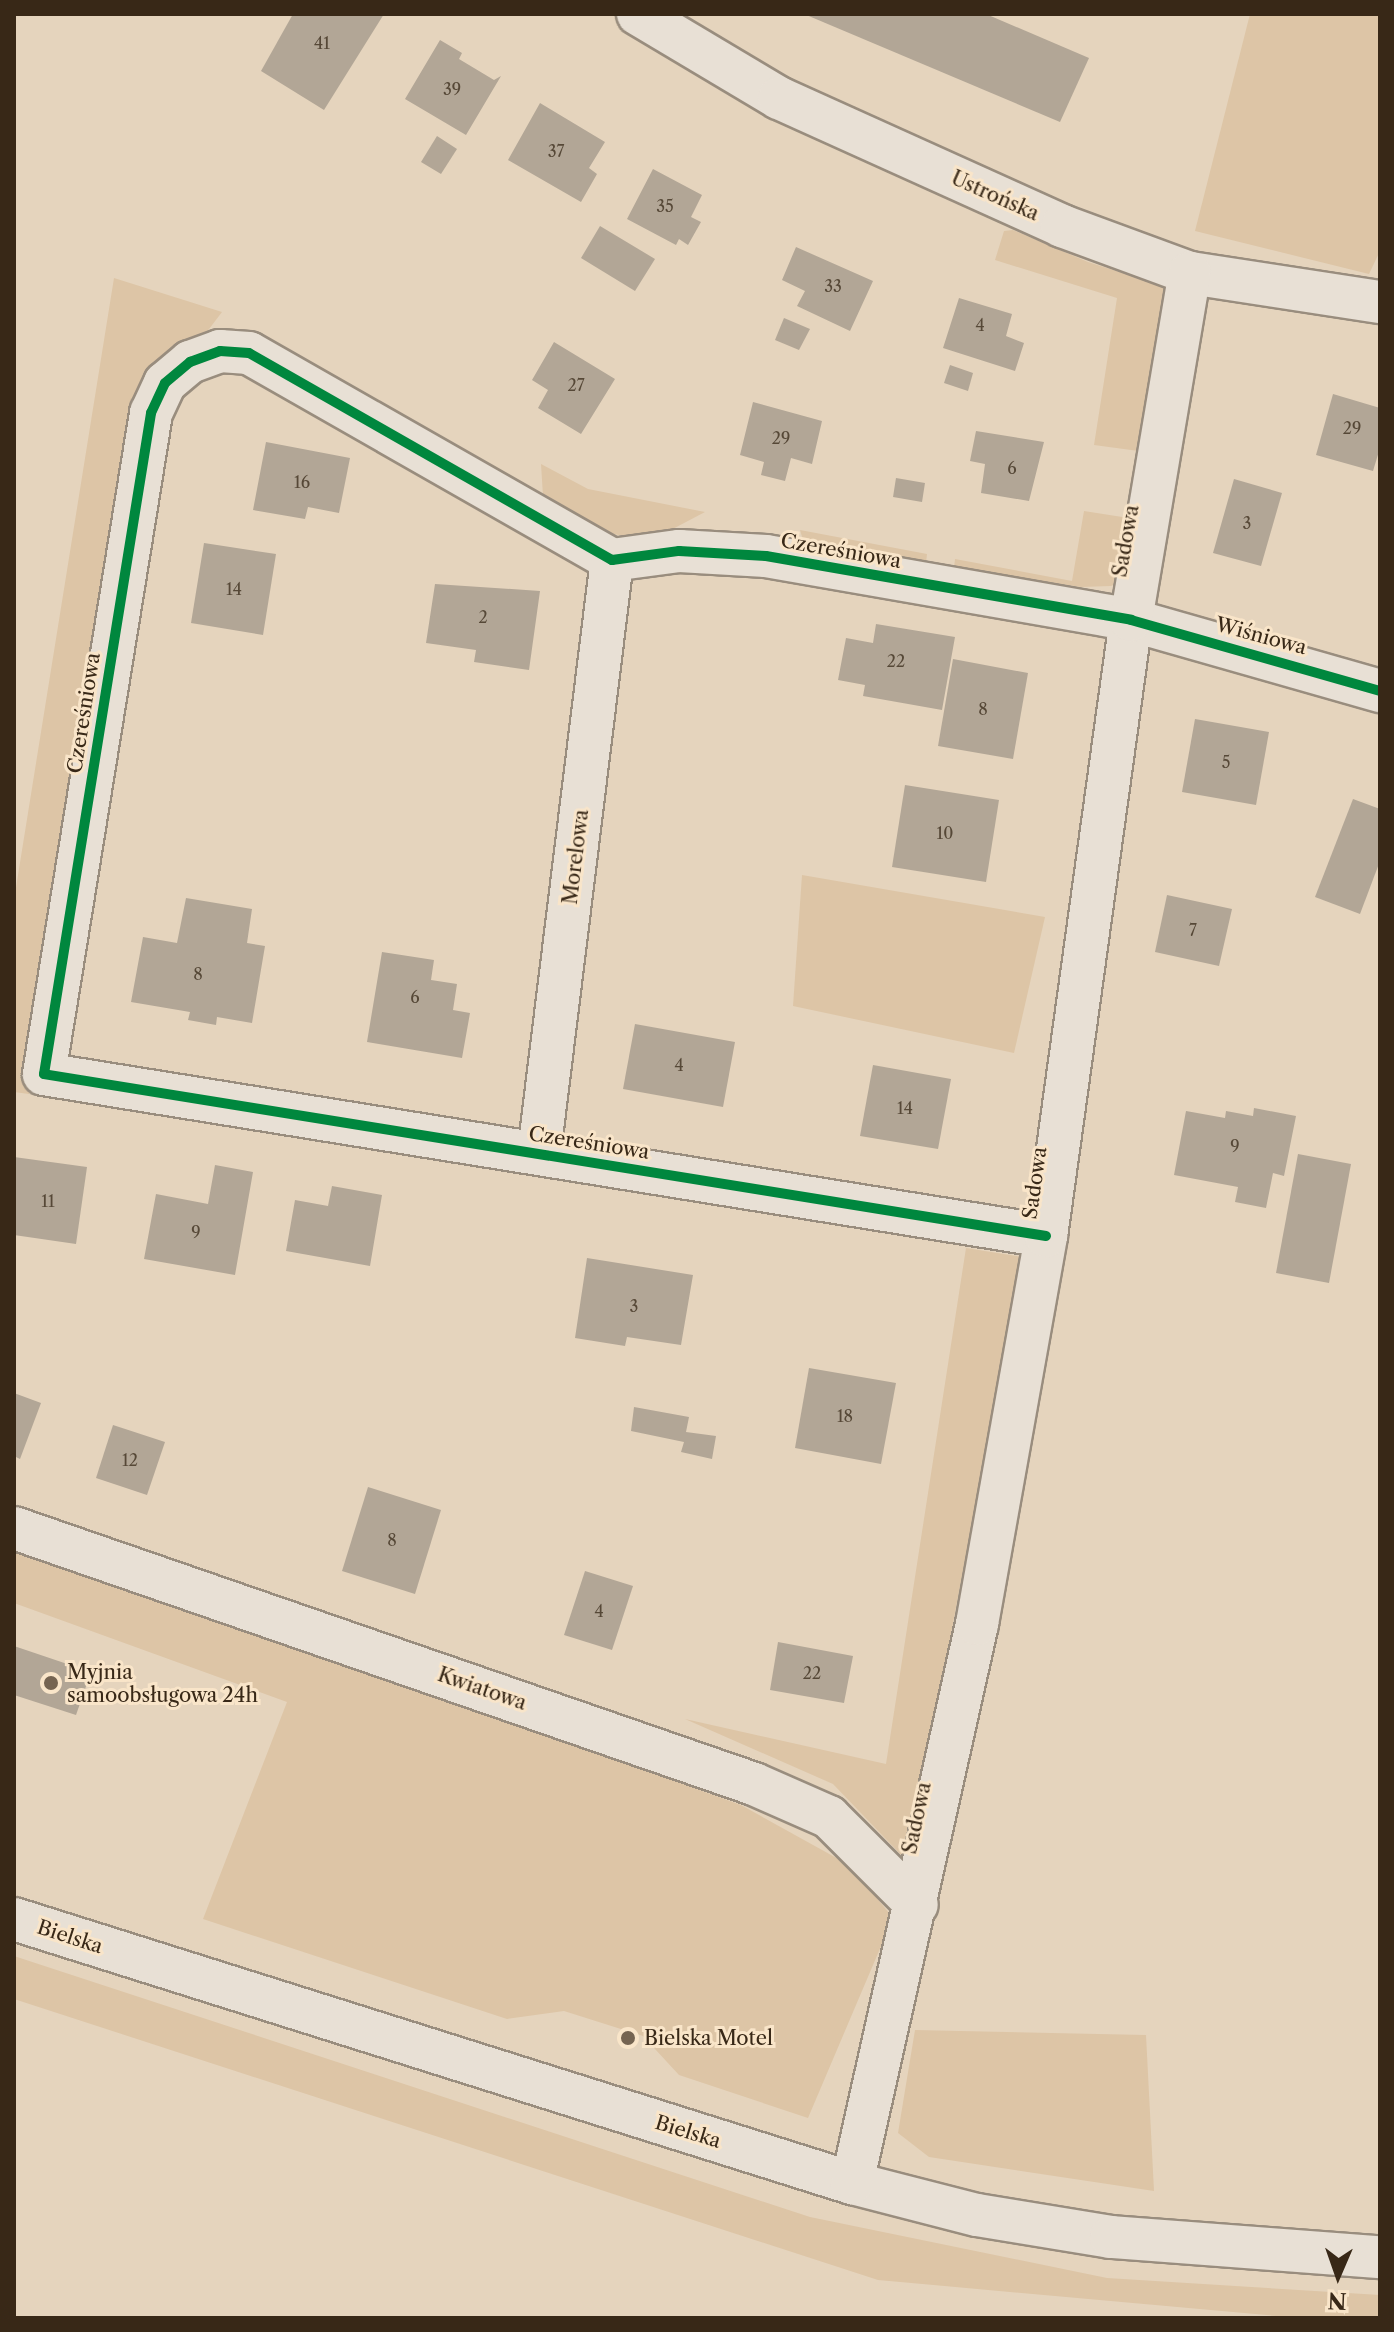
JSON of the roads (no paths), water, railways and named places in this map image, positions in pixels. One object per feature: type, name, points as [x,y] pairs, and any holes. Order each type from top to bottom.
[{"type":"street","name":"Ustrońska","points":[[638,14],[779,98],[1062,226],[1190,273],[1380,302]]},
{"type":"street","name":"Sadowa","points":[[852,2183],[917,1905],[977,1624],[1046,1236],[1131,620],[1190,273]]},
{"type":"street","name":"Czereśniowa","points":[[1046,1236],[44,1074],[151,413],[165,383],[190,362],[220,351],[249,353],[612,560],[679,551],[766,556],[1131,620]]},
{"type":"street","name":"Morelowa","points":[[539,1153],[612,560]]},
{"type":"street","name":"Wiśniowa","points":[[1131,620],[1380,691]]},
{"type":"street","name":"Kwiatowa","points":[[14,1528],[754,1784],[829,1817],[917,1905]]},
{"type":"street","name":"Bielska","points":[[14,1919],[852,2183],[977,2215],[1111,2237],[1380,2257]]},
{"type":"place","name":"Myjnia samoobsługowa 24h","points":[[51,1683]]},
{"type":"place","name":"Bielska Motel","points":[[628,2038]]}]
